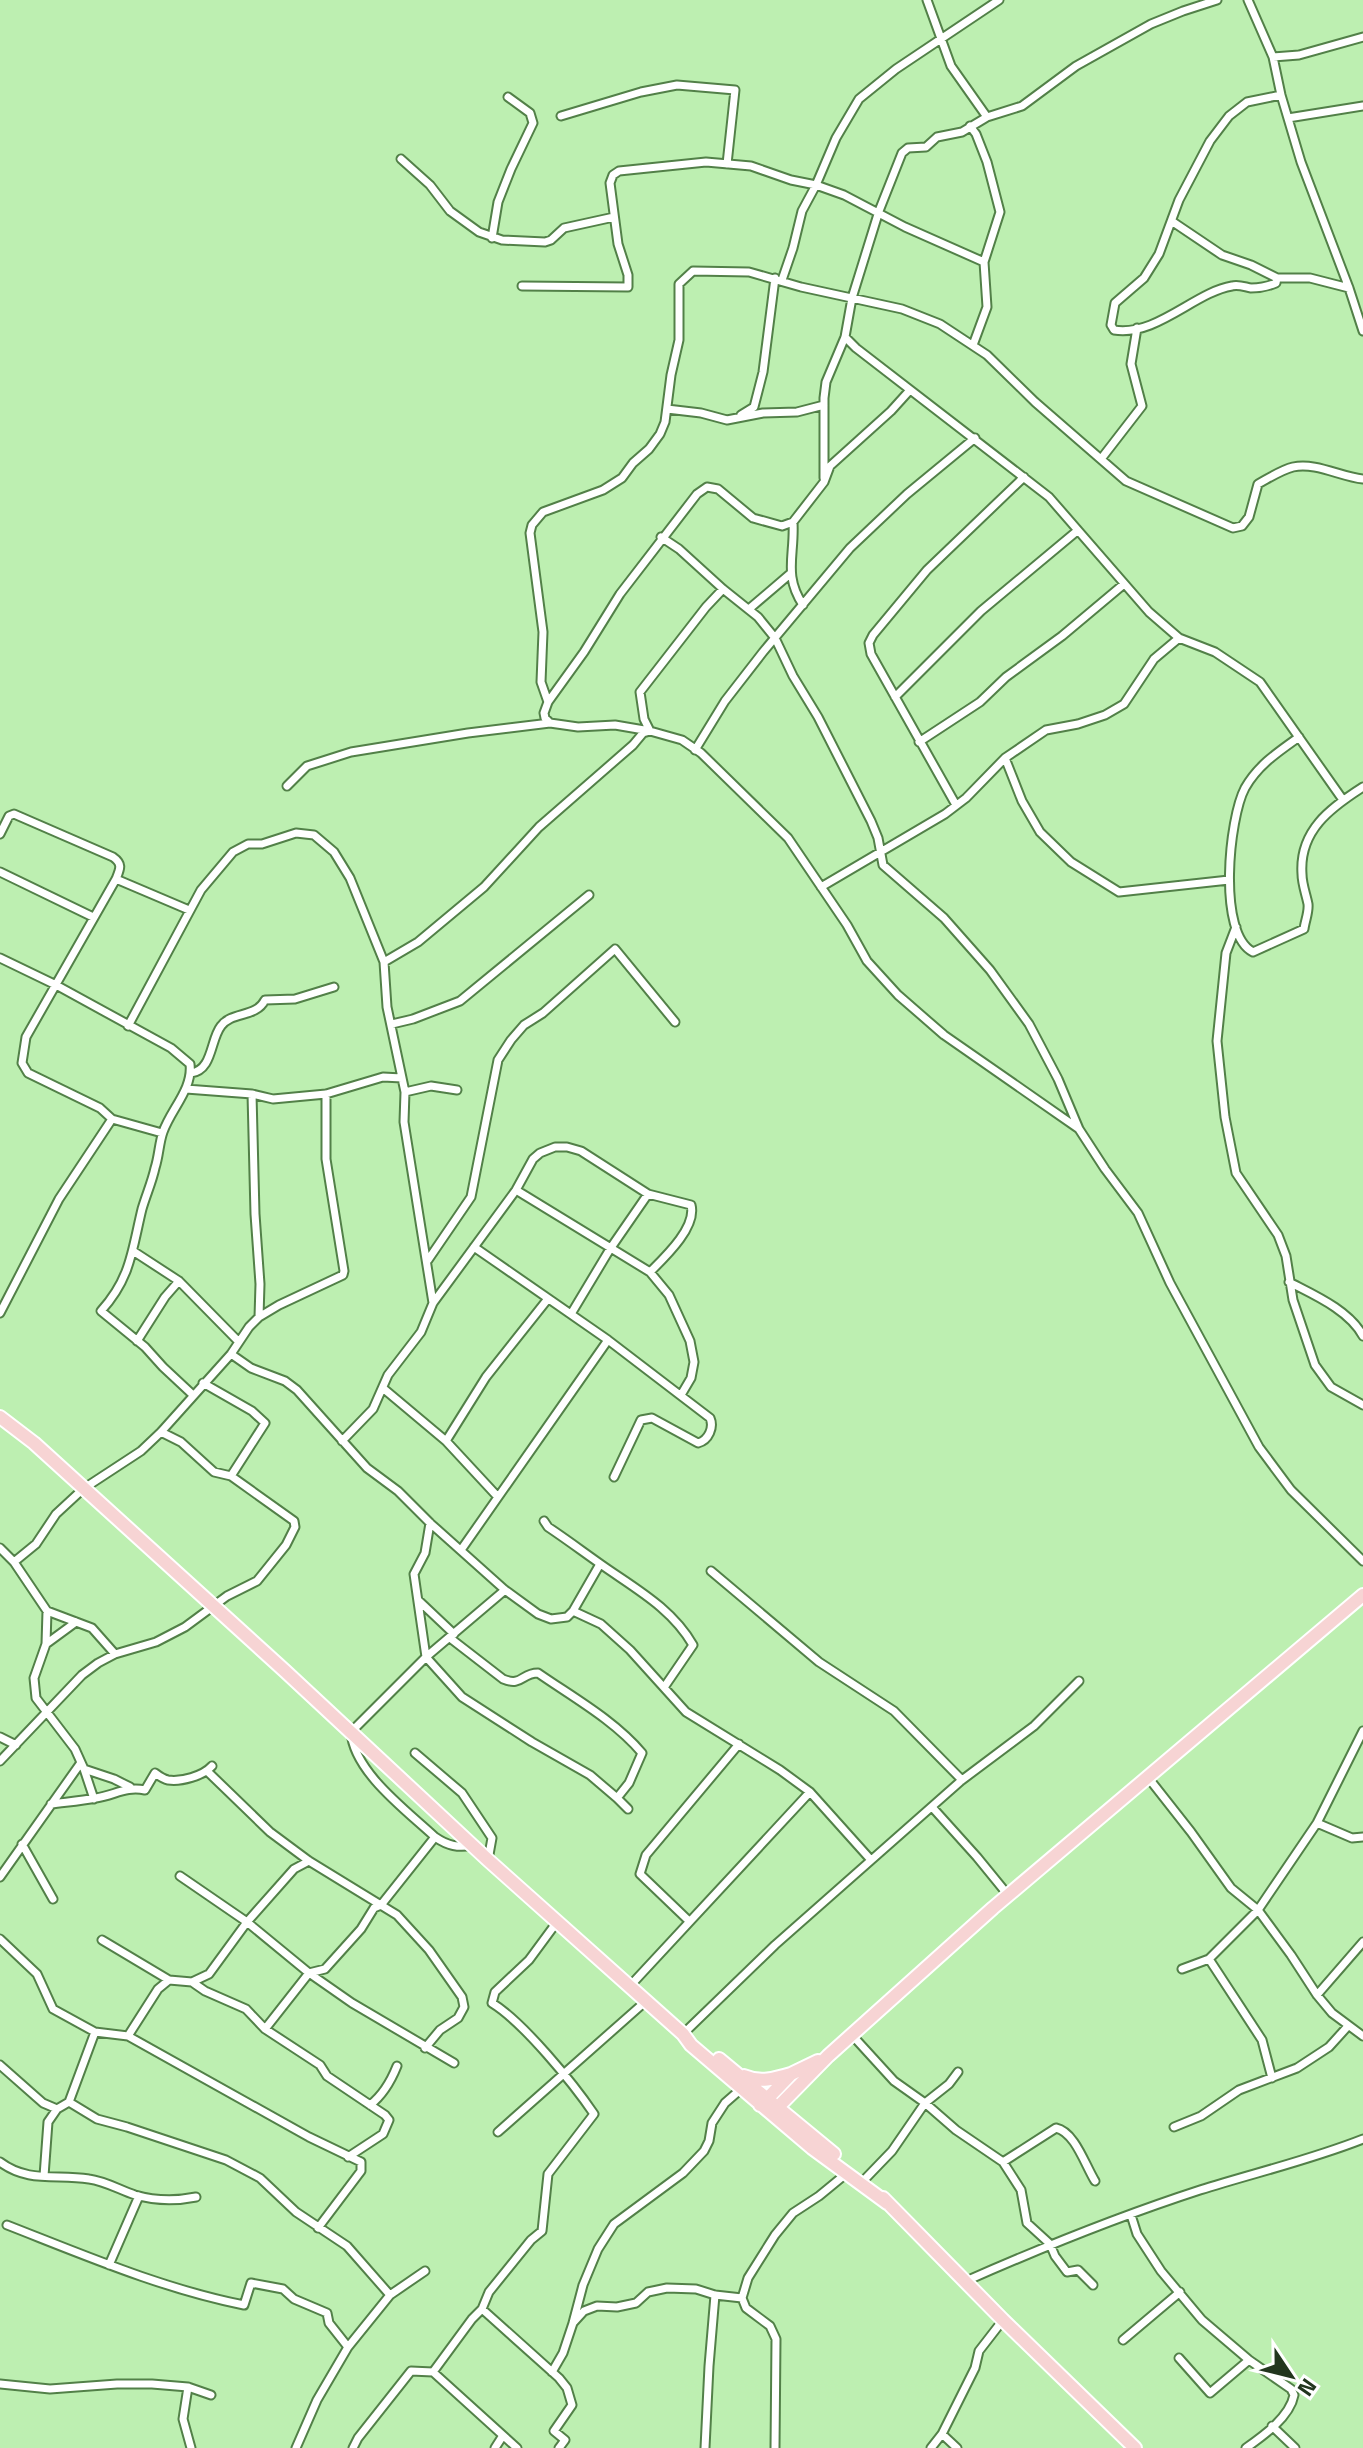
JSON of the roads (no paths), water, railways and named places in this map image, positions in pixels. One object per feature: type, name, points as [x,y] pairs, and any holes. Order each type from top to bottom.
[{"type":"main road","points":[[0,1417],[34,1443],[628,1987],[683,2034],[736,2073],[769,2106],[887,2203]]},
{"type":"main road","points":[[769,2106],[792,2094],[828,2056],[1008,1895],[1362,1599]]},
{"type":"main road","points":[[683,2034],[691,2045],[741,2089],[808,2134],[865,2179],[1003,2320],[1135,2448]]},
{"type":"main road","points":[[736,2073],[756,2080],[772,2080],[828,2056]]},
{"type":"main road","points":[[769,2106],[791,2074]]},
{"type":"main road","points":[[792,2094],[791,2105],[795,2117],[808,2134]]},
{"type":"street","points":[[927,0],[951,66],[987,117]]},
{"type":"street","points":[[737,417],[754,407],[778,279],[793,248],[802,211],[836,138],[859,99],[942,37],[999,0]]},
{"type":"street","points":[[824,482],[826,382],[845,337],[852,298],[878,214],[897,163],[908,148],[926,147],[937,137],[962,132],[987,117],[1022,106],[1076,66],[1151,24],[1217,0]]},
{"type":"street","points":[[1248,0],[1273,57],[1301,162],[1363,331]]},
{"type":"street","points":[[1273,57],[1299,55],[1363,37]]},
{"type":"street","points":[[561,116],[641,92],[677,85],[735,90],[727,164]]},
{"type":"street","points":[[1277,278],[1276,283],[1269,286],[1251,288],[1234,285],[1214,292],[1159,321],[1137,328],[1114,330],[1111,325],[1115,303],[1144,278],[1159,254],[1179,200],[1210,141],[1229,116],[1247,102],[1281,95]]},
{"type":"street","points":[[492,238],[498,202],[533,123],[530,113],[508,97]]},
{"type":"street","points":[[1288,118],[1363,106]]},
{"type":"street","points":[[970,126],[987,162],[1000,212],[984,262],[987,307],[973,345]]},
{"type":"street","points":[[401,159],[439,194],[450,211],[492,238],[545,242],[564,228],[614,217]]},
{"type":"street","points":[[522,286],[628,287],[614,217],[610,183],[613,175],[619,171],[706,162],[751,166],[844,195],[878,214],[984,262]]},
{"type":"street","points":[[1173,222],[1222,255],[1277,278],[1310,278],[1349,288]]},
{"type":"street","points":[[548,702],[541,682],[543,632],[530,533],[532,525],[543,512],[603,490],[622,478],[660,434],[679,340],[679,284],[693,271],[749,272],[902,309],[940,324],[987,355],[1035,402],[1126,481],[1233,528],[1242,526],[1249,517],[1258,484],[1296,466],[1325,469],[1363,479]]},
{"type":"street","points":[[1354,303],[1363,300]]},
{"type":"street","points":[[1101,459],[1142,406],[1131,364],[1137,328]]},
{"type":"street","points":[[845,337],[1049,497],[1149,612],[1179,638],[1215,652],[1260,682],[1343,800]]},
{"type":"street","points":[[550,723],[544,713],[548,702],[620,594],[697,494],[707,487],[718,489],[753,518],[782,526],[793,522],[824,482],[830,466],[910,390]]},
{"type":"street","points":[[667,409],[727,420],[763,413],[797,412],[824,405]]},
{"type":"street","points":[[695,750],[725,701],[850,548],[907,494],[975,438]]},
{"type":"street","points":[[956,805],[871,654],[869,643],[927,570],[1024,477]]},
{"type":"street","points":[[793,522],[790,574],[794,592],[803,605]]},
{"type":"street","points":[[895,697],[981,611],[1077,531]]},
{"type":"street","points":[[661,537],[749,609],[775,638],[871,821],[883,865],[944,918],[990,970],[1029,1024],[1058,1079],[1079,1129],[1138,1213],[1170,1283],[1259,1447],[1291,1490],[1363,1561]]},
{"type":"street","points":[[749,609],[790,574]]},
{"type":"street","points":[[919,742],[980,702],[1006,677],[1062,636],[1124,584]]},
{"type":"street","points":[[650,731],[644,719],[640,692],[723,589]]},
{"type":"street","points":[[821,887],[956,805],[1005,758],[1046,730],[1105,715],[1124,704],[1154,659],[1179,638]]},
{"type":"street","points":[[287,786],[307,766],[351,752],[550,723],[578,727],[615,725],[682,740],[715,765],[788,838],[847,925],[867,961],[898,995],[944,1035],[1079,1129]]},
{"type":"street","points":[[384,962],[418,942],[484,887],[539,827],[643,733],[650,731]]},
{"type":"street","points":[[1299,737],[1257,770],[1245,789],[1235,822],[1229,880],[1236,927],[1245,948],[1253,952],[1304,929],[1308,907],[1302,875],[1302,851],[1308,837],[1332,809],[1363,787]]},
{"type":"street","points":[[1005,758],[1022,801],[1040,832],[1071,862],[1119,892],[1229,880]]},
{"type":"street","points":[[0,834],[9,816],[14,814],[119,861],[121,868],[116,879],[26,1037],[22,1063],[28,1073],[90,1103],[112,1119],[162,1133]]},
{"type":"street","points":[[128,1026],[201,890],[233,852],[248,844],[262,844],[296,833],[314,835],[334,852],[350,878],[384,962],[387,1007],[405,1092],[404,1122],[433,1303]]},
{"type":"street","points":[[0,872],[93,917]]},
{"type":"street","points":[[116,879],[189,910]]},
{"type":"street","points":[[392,1024],[460,1001],[589,895]]},
{"type":"street","points":[[1236,927],[1226,953],[1217,1041],[1225,1117],[1236,1173],[1278,1235],[1315,1365],[1331,1387],[1363,1405]]},
{"type":"street","points":[[427,1261],[471,1197],[498,1060],[524,1025],[543,1013],[615,949],[675,1022]]},
{"type":"street","points":[[0,958],[171,1048],[190,1064],[191,1073],[186,1089],[162,1133],[156,1167],[121,1287],[101,1311],[193,1395]]},
{"type":"street","points":[[191,1073],[203,1067],[217,1031],[225,1020],[254,1011],[265,1000],[295,999],[334,987]]},
{"type":"street","points":[[186,1089],[252,1094],[273,1099],[326,1094],[383,1077],[402,1078]]},
{"type":"street","points":[[405,1092],[431,1086],[457,1090]]},
{"type":"street","points":[[252,1094],[259,1317]]},
{"type":"street","points":[[14,1562],[36,1544],[56,1514],[83,1489],[141,1451],[161,1432],[231,1354],[259,1317],[343,1275],[326,1159],[326,1094]]},
{"type":"street","points":[[0,1313],[59,1199],[112,1119]]},
{"type":"street","points":[[342,1441],[373,1409],[388,1375],[421,1332],[433,1303],[516,1190],[533,1159],[555,1147],[567,1147],[581,1151],[648,1194],[688,1202],[693,1209],[687,1227],[650,1272]]},
{"type":"street","points":[[516,1190],[650,1272],[669,1295],[690,1341],[694,1362],[691,1378],[681,1395]]},
{"type":"street","points":[[571,1314],[648,1194]]},
{"type":"street","points":[[474,1247],[608,1340],[710,1418],[712,1427],[703,1441],[693,1442],[652,1418],[641,1420],[614,1477]]},
{"type":"street","points":[[133,1251],[179,1281],[239,1342]]},
{"type":"street","points":[[137,1341],[179,1281]]},
{"type":"street","points":[[1289,1282],[1326,1302],[1359,1328],[1363,1336]]},
{"type":"street","points":[[446,1441],[486,1377],[547,1300]]},
{"type":"street","points":[[461,1550],[608,1340]]},
{"type":"street","points":[[231,1354],[251,1368],[285,1381],[316,1410],[367,1468],[398,1491],[505,1590],[538,1614],[551,1619],[567,1617],[600,1564]]},
{"type":"street","points":[[203,1383],[252,1411],[265,1423],[231,1476]]},
{"type":"street","points":[[384,1389],[446,1441],[497,1496]]},
{"type":"street","points":[[0,1761],[82,1675],[98,1663],[115,1654],[156,1642],[185,1627],[227,1596],[257,1581],[286,1545],[295,1527],[294,1521],[231,1476],[214,1472],[181,1442],[161,1432]]},
{"type":"street","points":[[544,1521],[548,1527],[635,1586],[675,1620],[688,1636],[693,1645],[665,1686]]},
{"type":"street","points":[[430,1523],[425,1553],[414,1574],[426,1657],[462,1697],[494,1720],[590,1775],[628,1809]]},
{"type":"street","points":[[0,1548],[14,1562],[47,1611],[92,1628],[115,1654]]},
{"type":"street","points":[[711,1571],[819,1662],[894,1711],[962,1780]]},
{"type":"street","points":[[474,1845],[448,1845],[435,1837],[369,1774],[352,1744],[351,1732],[426,1657],[505,1590]]},
{"type":"street","points":[[417,1599],[452,1636],[503,1679],[520,1682],[531,1673],[538,1673],[633,1742],[642,1753],[629,1783],[617,1798]]},
{"type":"street","points":[[47,1611],[46,1644],[34,1678],[36,1698],[75,1749],[94,1799]]},
{"type":"street","points":[[573,1611],[601,1624],[665,1686],[686,1712],[810,1792],[871,1860]]},
{"type":"street","points":[[46,1644],[76,1622]]},
{"type":"street","points":[[683,2034],[775,1945],[962,1780],[1034,1726],[1079,1681]]},
{"type":"street","points":[[1182,1969],[1209,1959],[1258,1910],[1317,1823],[1363,1731]]},
{"type":"street","points":[[0,1737],[16,1745]]},
{"type":"street","points":[[689,1921],[640,1874],[646,1855],[739,1744]]},
{"type":"street","points":[[415,1753],[462,1793],[476,1813],[492,1838],[488,1860]]},
{"type":"street","points":[[82,1766],[130,1787],[145,1790],[155,1773],[168,1780],[189,1779],[210,1768],[270,1832],[309,1861],[397,1915],[414,1931],[462,1997],[464,2007],[458,2018],[440,2030],[425,2048]]},
{"type":"street","points":[[0,1877],[82,1766]]},
{"type":"street","points":[[1147,1776],[1231,1888],[1258,1910],[1317,1995],[1332,2013],[1363,2036]]},
{"type":"street","points":[[51,1804],[94,1799],[130,1787]]},
{"type":"street","points":[[628,1987],[810,1792]]},
{"type":"street","points":[[932,1807],[1008,1895]]},
{"type":"street","points":[[1317,1823],[1352,1838],[1363,1837]]},
{"type":"street","points":[[265,2029],[309,1973],[325,1969],[361,1929],[374,1908],[381,1905],[435,1837]]},
{"type":"street","points":[[22,1844],[53,1899]]},
{"type":"street","points":[[192,1982],[209,1974],[247,1922],[294,1869],[309,1861]]},
{"type":"street","points":[[180,1876],[247,1922],[309,1973],[352,2003],[454,2063]]},
{"type":"street","points":[[433,2372],[482,2309],[489,2292],[531,2240],[542,2231],[548,2174],[594,2114],[508,2013],[492,2003],[495,1992],[529,1960],[557,1922]]},
{"type":"street","points":[[0,1939],[37,1974],[53,2009],[95,2032],[128,2036],[309,2137],[361,2162],[361,2171],[318,2228]]},
{"type":"street","points":[[102,1940],[169,1980],[192,1982],[246,2009],[265,2029],[307,2055],[320,2065],[327,2076],[385,2115],[389,2120],[383,2134],[348,2157]]},
{"type":"street","points":[[1317,1995],[1363,1942]]},
{"type":"street","points":[[1209,1959],[1262,2040],[1272,2078]]},
{"type":"street","points":[[128,2036],[158,1989],[169,1980]]},
{"type":"street","points":[[498,2132],[646,2001]]},
{"type":"street","points":[[1174,2127],[1201,2116],[1239,2090],[1297,2068],[1329,2047],[1348,2026]]},
{"type":"street","points":[[44,2176],[48,2122],[57,2109],[69,2102],[95,2032]]},
{"type":"street","points":[[852,2035],[894,2081],[1003,2162],[1021,2190],[1027,2223],[1050,2244],[1067,2272],[1078,2270],[1093,2285]]},
{"type":"street","points":[[0,2065],[43,2103],[57,2109]]},
{"type":"street","points":[[370,2105],[378,2099],[397,2066]]},
{"type":"street","points":[[865,2179],[892,2151],[925,2103],[949,2084],[958,2072]]},
{"type":"street","points":[[552,2372],[563,2353],[583,2285],[598,2249],[614,2224],[683,2173],[704,2151],[712,2123],[725,2103],[741,2089]]},
{"type":"street","points":[[69,2102],[97,2119],[226,2160],[260,2178],[296,2212],[347,2246],[390,2295]]},
{"type":"street","points":[[1003,2162],[1060,2128],[1068,2133],[1095,2181]]},
{"type":"street","points":[[966,2281],[1050,2244],[1131,2215],[1363,2139]]},
{"type":"street","points":[[0,2162],[29,2177],[91,2179],[139,2196],[174,2201],[196,2197]]},
{"type":"street","points":[[775,2448],[776,2339],[770,2326],[746,2308],[742,2298],[754,2268],[793,2213],[847,2173]]},
{"type":"street","points":[[109,2265],[139,2196]]},
{"type":"street","points":[[1131,2215],[1141,2241],[1161,2271],[1209,2326],[1249,2360],[1291,2389],[1294,2395],[1288,2410],[1246,2448]]},
{"type":"street","points":[[7,2225],[109,2265],[207,2298],[244,2305],[251,2283],[283,2289],[294,2299],[327,2313],[329,2323],[348,2347]]},
{"type":"street","points":[[296,2448],[317,2400],[348,2347],[390,2295],[425,2271]]},
{"type":"street","points":[[573,2323],[584,2311],[597,2306],[617,2307],[636,2303],[648,2292],[667,2288],[696,2289],[742,2298]]},
{"type":"street","points":[[1123,2340],[1180,2292]]},
{"type":"street","points":[[705,2448],[715,2295]]},
{"type":"street","points":[[482,2309],[567,2388],[572,2405],[554,2431],[565,2440],[559,2448]]},
{"type":"street","points":[[931,2448],[942,2434],[975,2368],[979,2351],[1003,2320]]},
{"type":"street","points":[[1179,2358],[1210,2393],[1249,2360]]},
{"type":"street","points":[[353,2448],[411,2371],[433,2372],[517,2448]]},
{"type":"street","points":[[0,2384],[50,2389],[117,2384],[188,2387],[211,2395]]},
{"type":"street","points":[[188,2387],[183,2419],[191,2448]]},
{"type":"street","points":[[1272,2426],[1295,2448]]},
{"type":"street","points":[[942,2434],[957,2448]]},
{"type":"street","points":[[495,2448],[502,2437]]}]
